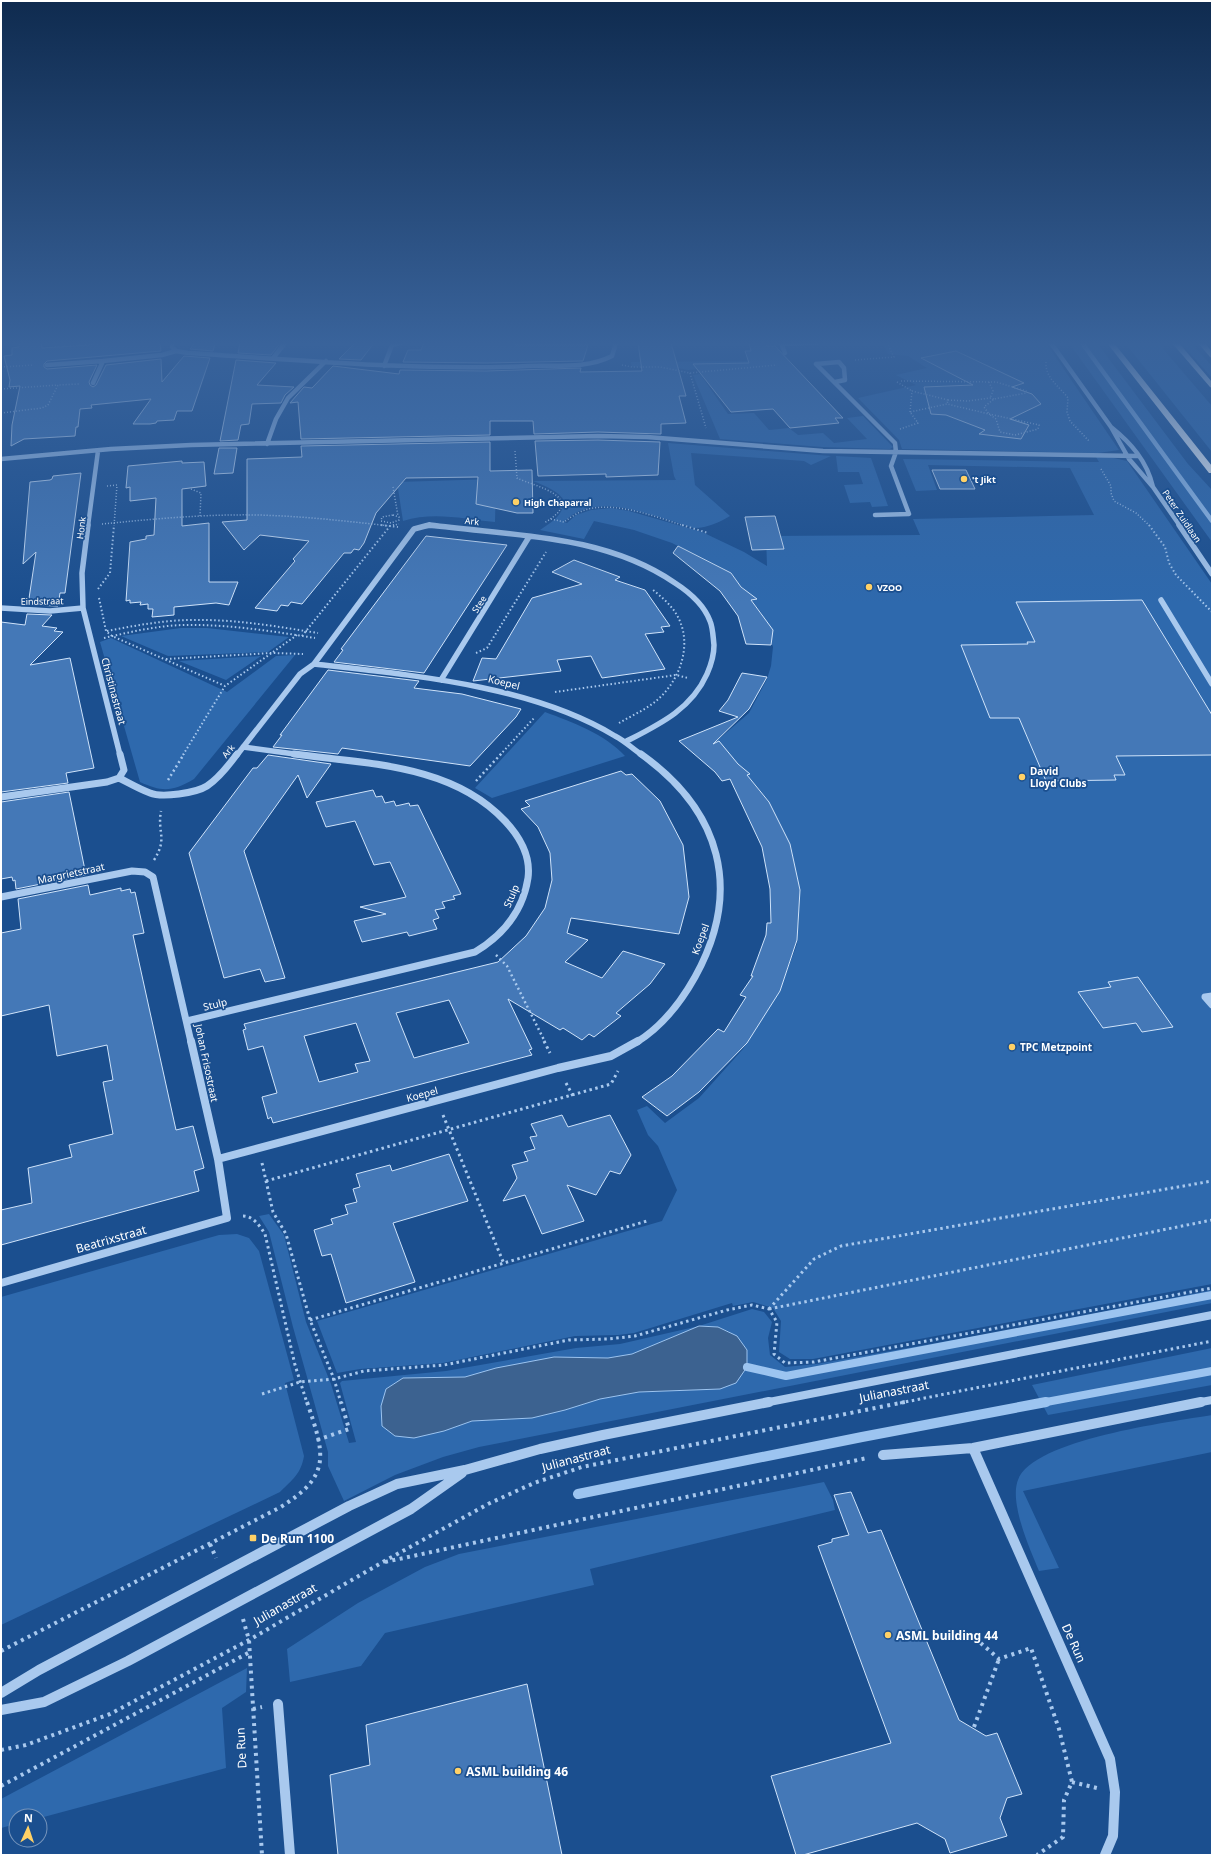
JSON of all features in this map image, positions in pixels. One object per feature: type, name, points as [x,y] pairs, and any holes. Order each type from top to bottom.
[{"type":"highway","points":[[1179,430],[1212,471]]},
{"type":"street","points":[[267,444],[272,430]]},
{"type":"street","points":[[875,514],[909,514],[891,466],[896,452],[895,443],[883,430]]},
{"type":"street","name":"Peter Zuidlaan","points":[[1112,430],[1114,437],[1152,487],[1212,574]]},
{"type":"street","name":"Peter Zuidlaan","points":[[1114,430],[1125,438],[1138,456],[1151,476],[1152,487]]},
{"type":"street","points":[[1,459],[191,445],[612,436],[647,437],[824,451],[1138,456]]},
{"type":"street","name":"Honk","points":[[83,608],[82,573],[98,451]]},
{"type":"street","name":"Ark","points":[[168,795],[189,792],[207,786],[228,766],[300,674],[314,664],[320,657],[414,529],[419,526],[528,539],[569,541],[616,552],[642,563],[665,576],[694,598],[710,621],[714,645],[713,660],[704,682],[691,702],[667,720],[625,742]]},
{"type":"street","name":"Stee","points":[[441,680],[528,539]]},
{"type":"street","points":[[1160,600],[1212,684]]},
{"type":"street","name":"Eindstraat","points":[[1,608],[50,611],[83,608]]},
{"type":"street","name":"Christinastraat","points":[[83,608],[90,641],[124,770],[119,778]]},
{"type":"street","name":"Koepel","points":[[218,1159],[558,1068],[612,1055],[637,1042],[657,1025],[683,996],[701,965],[714,935],[719,913],[722,892],[716,855],[701,815],[683,792],[659,767],[625,742],[584,720],[546,705],[483,687],[441,680],[314,664]]},
{"type":"street","name":"Stulp","points":[[187,1021],[474,952],[484,947],[498,935],[518,909],[525,894],[529,865],[520,838],[504,818],[486,801],[467,790],[441,779],[404,769],[243,747]]},
{"type":"street","points":[[1,797],[107,782],[119,778],[151,794],[168,795]]},
{"type":"street","name":"Margrietstraat","points":[[1,897],[124,872],[145,872]]},
{"type":"street","name":"Johan Frisostraat","points":[[145,872],[153,877],[218,1159],[227,1218]]},
{"type":"street","points":[[1212,996],[1205,997],[1212,1005]]},
{"type":"street","name":"Beatrixstraat","points":[[1,1283],[227,1218]]},
{"type":"street","name":"Julianastraat","points":[[1,1693],[39,1670],[373,1495],[397,1484],[465,1470],[540,1449],[603,1435],[1212,1315]]},
{"type":"street","points":[[883,1455],[973,1448],[1212,1400]]},
{"type":"street","name":"De Run","points":[[973,1448],[1110,1759],[1115,1792],[1113,1836],[1105,1855]]},
{"type":"street","name":"Julianastraat","points":[[1,1710],[44,1702],[128,1661],[339,1546],[411,1509],[465,1470]]},
{"type":"street","points":[[278,1704],[290,1855]]},
{"type":"path","points":[[706,442],[709,438],[707,430]]},
{"type":"path","points":[[886,433],[897,430]]},
{"type":"path","points":[[999,430],[1000,432],[1015,435],[1036,430]]},
{"type":"path","points":[[1079,430],[1087,438],[1092,447],[1092,455],[1111,486],[1111,493],[1114,501],[1136,513],[1158,536],[1165,547],[1169,563],[1176,575],[1212,612]]},
{"type":"path","points":[[472,659],[476,652],[487,648],[548,548],[528,539],[534,528],[551,519],[559,512],[561,506],[561,500],[557,495],[548,489],[517,478],[515,438]]},
{"type":"path","points":[[94,487],[117,485],[110,573],[97,590]]},
{"type":"path","points":[[393,487],[399,519],[397,521],[399,524]]},
{"type":"path","points":[[191,489],[201,493],[200,516]]},
{"type":"path","points":[[551,519],[564,522],[574,515],[588,509],[609,508],[629,511],[708,533]]},
{"type":"path","points":[[89,526],[200,516],[255,515],[310,518],[414,529]]},
{"type":"path","points":[[397,521],[388,523],[381,519],[387,515],[398,516]]},
{"type":"path","points":[[302,636],[390,526],[404,522]]},
{"type":"path","points":[[615,725],[656,701],[668,689],[676,675],[684,654],[685,639],[674,609],[652,588]]},
{"type":"path","points":[[99,598],[106,631],[112,636],[225,686]]},
{"type":"path","points":[[106,631],[138,625],[181,620],[214,620],[306,631],[334,638]]},
{"type":"path","points":[[90,641],[138,630],[180,625],[212,625],[302,636],[334,638]]},
{"type":"path","points":[[158,795],[225,686],[297,635]]},
{"type":"path","points":[[166,659],[272,653],[296,653],[320,657]]},
{"type":"path","points":[[548,693],[676,675],[704,682]]},
{"type":"path","points":[[467,790],[546,705]]},
{"type":"path","points":[[145,872],[163,844],[163,836],[159,823],[160,812],[168,795]]},
{"type":"path","points":[[484,947],[507,966],[572,1096]]},
{"type":"path","points":[[266,1181],[611,1084],[618,1070],[612,1055]]},
{"type":"path","points":[[437,1101],[504,1264]]},
{"type":"path","points":[[259,1148],[273,1212],[286,1234],[310,1320],[334,1379],[349,1428],[317,1440]]},
{"type":"path","points":[[769,1309],[814,1259],[841,1246],[1212,1181]]},
{"type":"path","points":[[1,1651],[290,1502],[311,1484],[320,1465],[320,1448],[300,1382],[265,1234],[259,1225],[248,1216],[227,1218]]},
{"type":"path","points":[[262,1394],[300,1382],[334,1379],[364,1372],[444,1365],[568,1340],[608,1339],[636,1336],[727,1310],[752,1305],[769,1309],[1212,1220]]},
{"type":"path","points":[[310,1320],[647,1221]]},
{"type":"path","points":[[769,1309],[777,1322],[774,1354],[785,1363],[821,1360],[1212,1288]]},
{"type":"path","name":"Julianastraat","points":[[1,1750],[26,1744],[110,1714],[249,1640],[381,1563],[488,1504],[534,1483],[582,1467],[1212,1341]]},
{"type":"path","points":[[381,1563],[883,1455]]},
{"type":"path","points":[[974,1638],[999,1660]]},
{"type":"path","name":"De Run","points":[[249,1640],[262,1855]]},
{"type":"path","points":[[974,1727],[999,1660],[1031,1648],[1059,1729],[1072,1782],[1064,1800],[1063,1837],[1037,1855]]},
{"type":"path","points":[[1,1786],[250,1652]]},
{"type":"path","points":[[1072,1782],[1115,1792]]},
{"type":"shaded area","points":[[716,430],[791,430],[798,435],[823,433],[834,443],[867,439],[858,430],[876,430],[893,447],[890,449],[822,447],[720,439]]},
{"type":"shaded area","points":[[889,430],[1105,430],[1119,450],[1098,453],[902,449],[899,440]]},
{"type":"shaded area","points":[[1131,430],[1162,430],[1188,464],[1212,490],[1212,542]]},
{"type":"shaded area","points":[[1194,430],[1212,430],[1212,452]]},
{"type":"shaded area","points":[[668,443],[831,456],[811,465],[804,461],[691,453],[695,485],[730,516],[709,526],[695,528],[631,509],[602,506],[588,508],[575,513],[564,522],[567,523],[576,515],[591,510],[611,508],[629,511],[702,532],[744,552],[767,566],[766,536],[920,535],[913,519],[1094,515],[1070,468],[928,465],[937,490],[916,491],[903,459],[1099,462],[1096,457],[1109,457],[1127,461],[1212,584],[1212,1284],[813,1359],[790,1359],[779,1352],[781,1321],[773,1308],[753,1302],[733,1306],[732,1303],[634,1333],[575,1336],[443,1363],[360,1369],[337,1373],[317,1321],[662,1221],[677,1190],[658,1146],[648,1135],[637,1110],[647,1106],[665,1123],[699,1098],[743,1049],[779,992],[797,944],[800,893],[791,847],[768,800],[738,764],[712,745],[749,713],[767,679],[771,666],[773,647],[762,614],[742,587],[711,563],[672,543],[634,530],[594,521],[584,539],[540,530],[558,516],[565,502],[555,491],[533,481],[676,480]]},
{"type":"shaded area","points":[[836,456],[871,458],[888,506],[872,507],[870,502],[850,503],[844,485],[863,484],[859,472],[838,472]]},
{"type":"shaded area","points":[[496,479],[495,522],[437,516],[414,518],[403,521],[397,482]]},
{"type":"shaded area","points":[[181,628],[207,628],[289,637],[268,652],[168,656],[121,636]]},
{"type":"shaded area","points":[[111,638],[227,692],[276,656],[295,655],[194,779],[173,788],[161,789],[140,782],[100,642]]},
{"type":"shaded area","points":[[261,656],[226,680],[179,661]]},
{"type":"shaded area","points":[[545,712],[598,735],[617,748],[625,756],[492,798],[475,788]]},
{"type":"shaded area","points":[[269,1214],[284,1235],[306,1322],[331,1384],[349,1443],[356,1442],[340,1383],[342,1381],[446,1371],[576,1348],[620,1344],[699,1326],[752,1309],[764,1312],[772,1322],[768,1338],[770,1355],[785,1367],[816,1364],[1022,1328],[1212,1290],[1212,1303],[479,1447],[443,1457],[395,1475],[344,1501],[328,1466],[328,1452],[293,1327],[269,1232],[259,1216]],"holes":[[[699,1326],[715,1327],[727,1330],[732,1333],[747,1350],[720,1389],[639,1392],[600,1399],[532,1418],[472,1421],[444,1431],[386,1389],[403,1378],[465,1377],[554,1357],[608,1358],[632,1354]]]},
{"type":"shaded area","points":[[237,1234],[249,1238],[259,1251],[294,1380],[285,1383],[304,1456],[301,1468],[280,1492],[1,1625],[1,1297],[219,1235]]},
{"type":"shaded area","points":[[699,1326],[718,1327],[737,1336],[747,1350],[747,1367],[736,1383],[720,1389],[639,1392],[600,1399],[532,1418],[472,1421],[444,1431],[414,1438],[395,1436],[382,1426],[381,1406],[386,1389],[403,1378],[465,1377],[496,1368],[554,1357],[608,1358],[632,1354]]},
{"type":"shaded area","points":[[1212,1348],[1212,1385],[1048,1415],[1032,1385]]},
{"type":"shaded area","points":[[1212,1415],[1212,1452],[1023,1491],[1059,1568],[1039,1571],[1022,1526],[1016,1501],[1018,1480],[1029,1466],[1049,1454],[1075,1443],[1166,1422]]},
{"type":"shaded area","points":[[824,1482],[833,1500],[835,1510],[590,1569],[594,1585],[385,1633],[361,1666],[290,1682],[287,1649],[358,1603],[425,1567],[459,1554]]},
{"type":"shaded area","points":[[247,1668],[246,1692],[222,1708],[226,1768],[48,1816],[48,1808],[8,1808],[8,1826],[1,1828],[1,1799]]},
{"type":"building","points":[[12,430],[76,430],[75,436],[24,439],[11,446]]},
{"type":"building","points":[[222,430],[240,430],[238,440],[220,441]]},
{"type":"building","points":[[300,430],[490,430],[490,435],[301,439]]},
{"type":"building","points":[[534,430],[661,430],[661,434],[598,432],[534,434]]},
{"type":"building","points":[[985,430],[1026,430],[1021,439],[979,434]]},
{"type":"building","points":[[598,440],[660,442],[658,475],[606,477],[606,474],[538,476],[535,441]]},
{"type":"building","points":[[490,442],[490,471],[532,470],[533,513],[517,513],[476,504],[478,477],[406,478],[376,513],[364,543],[359,550],[354,549],[351,553],[344,553],[302,604],[291,602],[288,606],[281,605],[277,611],[255,608],[295,561],[293,559],[309,541],[260,535],[244,550],[222,522],[247,520],[247,459],[302,457],[301,446]]},
{"type":"building","points":[[219,448],[237,448],[233,473],[214,474]]},
{"type":"building","points":[[182,461],[182,463],[204,462],[206,486],[182,489],[182,526],[209,523],[209,582],[238,582],[229,605],[216,603],[174,607],[174,615],[152,617],[153,609],[148,609],[148,604],[140,605],[141,602],[130,603],[130,600],[126,601],[130,542],[146,539],[146,536],[154,535],[156,498],[130,501],[130,487],[126,488],[128,466]]},
{"type":"building","name":"'t Jikt","points":[[932,470],[966,470],[975,489],[940,489]]},
{"type":"building","points":[[81,473],[65,593],[60,593],[58,606],[28,605],[36,552],[23,564],[30,482],[50,480],[53,476]]},
{"type":"building","points":[[775,516],[784,549],[752,550],[745,517]]},
{"type":"building","points":[[426,536],[507,545],[424,673],[334,662],[343,650],[341,649]]},
{"type":"building","points":[[678,546],[731,573],[741,587],[757,599],[751,600],[773,630],[771,645],[746,644],[738,616],[720,591],[673,553]]},
{"type":"building","points":[[574,560],[620,577],[615,580],[645,590],[670,626],[661,627],[664,632],[645,634],[665,669],[602,678],[591,656],[557,660],[561,671],[473,681],[482,658],[496,659],[532,598],[582,584],[552,572]]},
{"type":"building","points":[[1142,600],[1212,715],[1212,755],[1116,756],[1125,775],[1114,775],[1116,780],[1046,781],[1019,718],[990,718],[961,645],[1028,644],[1027,642],[1035,642],[1016,602]]},
{"type":"building","points":[[27,614],[52,615],[42,626],[57,628],[54,631],[63,632],[30,665],[70,658],[94,768],[66,773],[68,783],[1,792],[1,622],[25,625]]},
{"type":"building","points":[[328,670],[419,681],[414,688],[462,694],[521,709],[516,717],[470,766],[342,748],[338,754],[273,747],[282,735],[280,735]]},
{"type":"building","points":[[742,673],[767,677],[749,709],[713,744],[719,741],[738,764],[750,774],[747,775],[769,802],[790,844],[800,890],[797,940],[780,991],[747,1043],[699,1092],[667,1116],[642,1097],[672,1076],[718,1029],[724,1032],[746,997],[740,995],[753,976],[751,976],[766,935],[767,923],[771,923],[770,889],[762,847],[730,779],[722,781],[715,772],[679,741],[738,717],[719,711],[728,700]]},
{"type":"building","points":[[268,755],[331,764],[307,798],[298,775],[244,851],[285,978],[265,982],[260,969],[224,978],[189,853],[253,768],[257,768]]},
{"type":"building","points":[[621,771],[626,775],[632,774],[660,801],[683,845],[689,897],[679,934],[571,918],[567,933],[588,940],[565,962],[602,978],[623,951],[665,964],[650,984],[616,1013],[621,1016],[594,1037],[589,1034],[582,1040],[563,1028],[560,1030],[508,999],[532,1049],[529,1050],[532,1055],[273,1123],[271,1117],[268,1119],[262,1097],[277,1093],[263,1046],[248,1050],[243,1030],[246,1029],[244,1024],[498,962],[526,936],[545,908],[552,880],[550,853],[538,827],[521,809],[530,806],[525,801]],"holes":[[[449,1000],[469,1043],[414,1058],[396,1013]],[[356,1023],[370,1061],[355,1064],[358,1072],[319,1082],[304,1036]]]},
{"type":"building","points":[[373,790],[376,797],[382,796],[385,803],[394,801],[396,806],[409,803],[410,806],[418,805],[461,894],[453,896],[455,899],[442,902],[445,908],[435,910],[439,918],[433,920],[437,929],[409,936],[407,932],[362,942],[354,921],[386,914],[360,907],[406,897],[390,862],[374,865],[355,821],[326,827],[316,802]]},
{"type":"building","points":[[69,792],[86,875],[16,889],[15,880],[13,881],[12,877],[1,879],[1,802]]},
{"type":"building","points":[[88,885],[90,895],[121,888],[121,891],[130,889],[131,893],[135,892],[144,933],[133,935],[176,1130],[193,1126],[204,1168],[194,1171],[199,1191],[1,1245],[1,1210],[32,1203],[28,1168],[72,1157],[69,1145],[113,1134],[103,1082],[113,1080],[107,1045],[57,1056],[49,1005],[1,1016],[1,933],[21,929],[18,899]]},
{"type":"building","points":[[1138,977],[1173,1027],[1142,1032],[1136,1023],[1103,1028],[1078,992],[1111,987],[1108,982]]},
{"type":"building","points":[[562,1115],[568,1127],[610,1115],[631,1155],[620,1174],[610,1171],[596,1195],[567,1185],[584,1221],[542,1234],[525,1195],[503,1201],[517,1178],[512,1165],[528,1161],[524,1152],[535,1149],[530,1137],[537,1136],[531,1124]]},
{"type":"building","points":[[449,1154],[468,1201],[393,1223],[415,1282],[346,1303],[331,1254],[322,1256],[314,1230],[333,1224],[331,1219],[348,1214],[345,1205],[357,1202],[353,1189],[360,1187],[356,1174],[390,1165],[392,1171]]},
{"type":"building","name":"ASML building 44","points":[[851,1492],[868,1533],[881,1530],[959,1720],[986,1736],[997,1733],[1022,1794],[1007,1798],[1000,1818],[1007,1836],[950,1853],[945,1839],[917,1823],[803,1855],[796,1855],[771,1776],[891,1743],[818,1546],[832,1542],[832,1539],[849,1535],[834,1495]]},
{"type":"building","name":"ASML building 46","points":[[527,1684],[562,1855],[338,1855],[330,1775],[370,1765],[366,1725]]},
{"type":"waterway","points":[[1145,430],[1212,521]]},
{"type":"waterway","points":[[747,1367],[786,1376],[1212,1295]]},
{"type":"waterway","points":[[1041,1403],[1212,1371]]},
{"type":"waterway","points":[[578,1494],[1046,1402]]},
{"type":"place","name":"'t Jikt","points":[[964,479]]},
{"type":"place","name":"High Chaparral","points":[[516,502]]},
{"type":"place","name":"VZOO","points":[[869,587]]},
{"type":"place","name":"David Lloyd Clubs","points":[[1022,777]]},
{"type":"place","name":"TPC Metzpoint","points":[[1012,1047]]},
{"type":"place","name":"De Run 1100","points":[[253,1538]]},
{"type":"place","name":"ASML building 44","points":[[888,1635]]},
{"type":"place","name":"ASML building 46","points":[[458,1771]]}]
